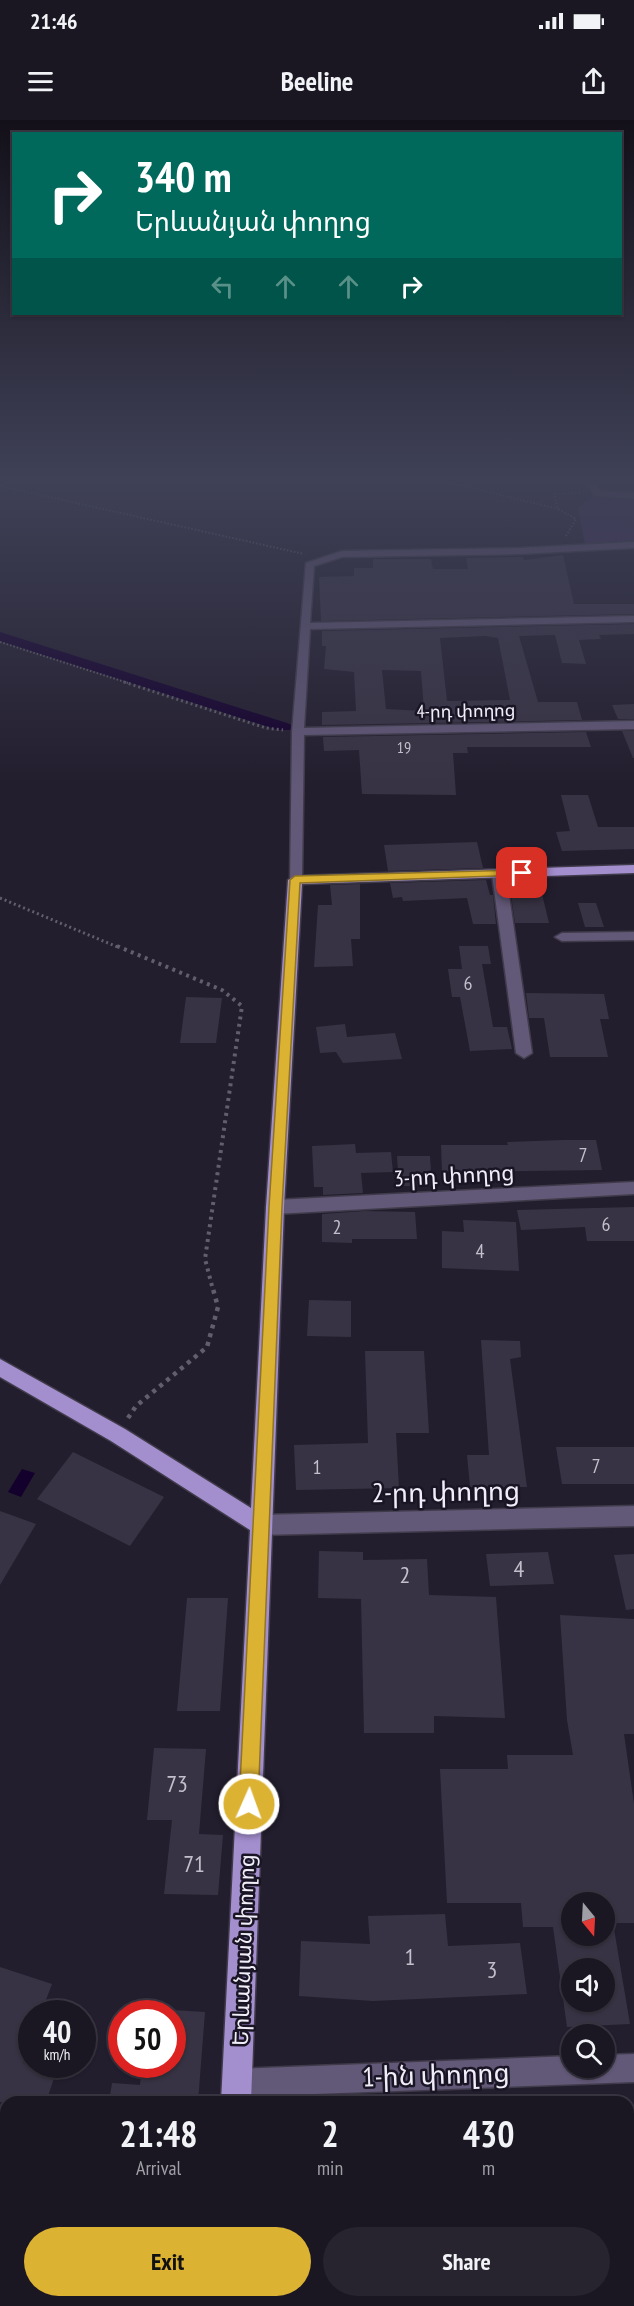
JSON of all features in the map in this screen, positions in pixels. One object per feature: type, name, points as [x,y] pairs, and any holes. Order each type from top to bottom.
[{"type":"main road","points":[[295,880],[634,869]]},
{"type":"main road","name":"Երևանյան փողոց","points":[[237,2092],[275,1207],[295,880]]},
{"type":"main road","points":[[0,1367],[118,1434],[260,1524]]},
{"type":"street","points":[[295,880],[298,732],[308,581]]},
{"type":"street","points":[[305,626],[634,619]]},
{"type":"street","name":"4-րդ փողոց","points":[[298,732],[634,725]]},
{"type":"street","points":[[499,874],[524,1053]]},
{"type":"street","points":[[562,937],[634,936]]},
{"type":"street","name":"3-րդ փողոց","points":[[275,1207],[634,1188]]},
{"type":"street","name":"2-րդ փողոց","points":[[260,1524],[634,1516]]},
{"type":"street","name":"1-ին փողոց","points":[[237,2092],[634,2068]]},
{"type":"path","points":[[0,642],[266,728],[298,732]]},
{"type":"path","points":[[0,898],[222,990],[242,1006],[206,1259],[218,1308],[207,1347],[136,1406],[118,1434]]},
{"type":"shaded area","points":[[22,1469],[35,1473],[21,1497],[8,1492]]},
{"type":"building","points":[[319,581],[569,581],[574,604],[634,604],[634,614],[321,621]]},
{"type":"building","points":[[634,624],[634,634],[599,635],[601,639],[579,640],[586,664],[562,663],[555,635],[519,636],[538,702],[577,702],[582,720],[322,725],[322,712],[356,711],[354,672],[324,669],[326,646],[322,646],[322,631]],"holes":[[[485,636],[498,638],[510,700],[447,701],[440,638]],[[382,670],[421,671],[424,711],[386,709]]]},
{"type":"building","points":[[634,704],[634,719],[618,719],[612,705]]},
{"type":"building","points":[[622,731],[634,731],[634,758],[633,758]]},
{"type":"building","points":[[586,732],[591,747],[467,747],[468,753],[453,753],[456,795],[362,794],[359,750],[324,751],[323,737]]},
{"type":"building","points":[[561,795],[588,795],[598,827],[634,827],[634,849],[562,851],[556,832],[570,831]]},
{"type":"building","points":[[477,842],[483,868],[388,871],[384,845]]},
{"type":"building","points":[[486,880],[490,895],[493,895],[496,924],[473,924],[467,898],[403,901],[402,897],[393,898],[390,883]]},
{"type":"building","points":[[360,884],[360,939],[351,939],[353,966],[314,967],[318,905],[332,905],[330,885]]},
{"type":"building","points":[[542,894],[549,923],[515,923],[511,895]]},
{"type":"building","points":[[578,903],[596,903],[604,927],[585,927]]},
{"type":"building","points":[[459,946],[488,946],[491,964],[482,964],[493,1027],[507,1027],[512,1049],[470,1051],[460,997],[452,997],[448,969],[462,969]]},
{"type":"building","points":[[526,993],[604,994],[609,1019],[600,1019],[608,1057],[550,1057],[544,1018],[529,1018]]},
{"type":"building","points":[[186,997],[222,998],[216,1043],[180,1043]]},
{"type":"building","points":[[345,1024],[347,1037],[395,1033],[402,1059],[343,1063],[336,1052],[320,1053],[316,1027]]},
{"type":"building","points":[[596,1140],[602,1170],[442,1172],[441,1145],[508,1145],[507,1142]]},
{"type":"building","points":[[355,1144],[356,1153],[391,1152],[393,1172],[361,1173],[363,1193],[323,1195],[323,1187],[314,1187],[312,1146]]},
{"type":"building","points":[[397,1156],[430,1156],[432,1186],[399,1186]]},
{"type":"building","points":[[634,1207],[634,1241],[587,1241],[585,1227],[521,1230],[517,1210]]},
{"type":"building","points":[[365,1211],[415,1212],[417,1239],[352,1239],[352,1243],[322,1242],[322,1214]]},
{"type":"building","points":[[463,1220],[516,1222],[519,1271],[442,1268],[442,1231],[464,1232]]},
{"type":"building","points":[[309,1300],[351,1301],[351,1337],[307,1336]]},
{"type":"building","points":[[481,1340],[520,1341],[521,1357],[510,1359],[527,1487],[470,1487],[467,1455],[489,1455]]},
{"type":"building","points":[[365,1351],[424,1351],[429,1433],[396,1433],[399,1488],[296,1490],[294,1445],[368,1443]]},
{"type":"building","points":[[556,1447],[634,1447],[634,1484],[562,1484]]},
{"type":"building","points":[[73,1452],[164,1497],[130,1546],[37,1499]]},
{"type":"building","points":[[0,1511],[36,1524],[0,1585]]},
{"type":"building","points":[[319,1551],[363,1552],[363,1560],[427,1559],[429,1595],[496,1597],[505,1718],[434,1716],[434,1733],[364,1733],[361,1599],[318,1598]]},
{"type":"building","points":[[548,1552],[554,1584],[490,1586],[486,1554]]},
{"type":"building","points":[[634,1554],[634,1609],[626,1610],[614,1555]]},
{"type":"building","points":[[187,1598],[228,1598],[220,1711],[177,1711]]},
{"type":"building","points":[[560,1615],[634,1619],[634,1734],[624,1734],[634,1804],[634,1923],[615,1923],[615,1892],[561,1892],[561,1946],[615,1946],[615,1935],[630,2024],[567,2024],[565,2012],[615,2012],[615,1958],[561,1958],[561,1984],[553,1927],[523,1927],[521,1903],[447,1903],[440,1769],[508,1769],[507,1755],[573,1755],[567,1720]]},
{"type":"building","points":[[154,1748],[206,1749],[199,1834],[223,1835],[218,1895],[164,1894],[172,1820],[147,1820]]},
{"type":"building","points":[[445,1914],[448,1946],[520,1943],[527,1994],[373,2001],[299,1996],[301,1941],[370,1944],[368,1916]]},
{"type":"building","points":[[0,1967],[52,1984],[46,2000],[18,2000],[18,2078],[54,2078],[48,2096],[0,2096]]},
{"type":"building","points":[[186,2011],[205,2012],[198,2096],[110,2096],[112,2083],[140,2085],[141,2078],[186,2078]]},
{"type":"waterway","points":[[0,636],[284,727]]},
{"type":"route","points":[[249,1804],[275,1207],[295,880],[522,873]]}]
